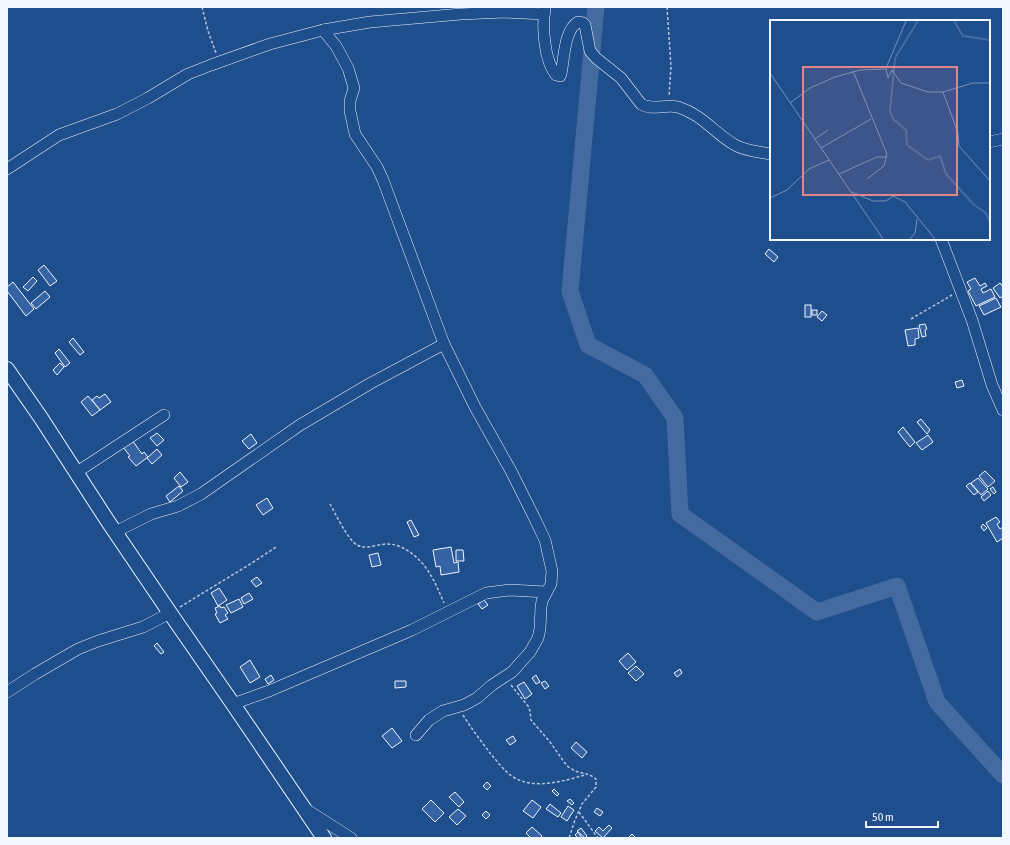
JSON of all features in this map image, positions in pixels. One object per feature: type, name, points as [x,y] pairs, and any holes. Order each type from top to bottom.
[{"type":"main road","points":[[7,369],[77,472],[115,532],[324,838]]},
{"type":"street","points":[[7,169],[59,135],[117,114],[148,98],[188,74],[270,44],[323,30],[370,22],[461,14],[544,10],[547,57],[556,75],[560,76],[561,74],[564,51],[572,26],[578,22],[583,23],[585,25],[593,54],[621,78],[641,104],[646,107],[668,106],[682,109],[704,120],[736,146],[770,154]]},
{"type":"street","points":[[323,30],[336,46],[348,68],[354,88],[350,101],[350,111],[355,134],[377,167],[383,180],[444,344],[474,407],[524,495],[545,540],[552,571],[551,584],[546,592],[541,607],[540,629],[535,645],[518,666],[470,702],[449,709],[429,720],[416,735]]},
{"type":"street","points":[[990,142],[1003,139]]},
{"type":"street","points":[[941,240],[961,290],[992,385],[1003,410]]},
{"type":"street","points":[[115,532],[146,516],[178,506],[201,494],[300,424],[371,383],[444,344]]},
{"type":"street","points":[[77,472],[164,415]]},
{"type":"street","points":[[233,704],[269,691],[412,630],[478,596],[490,592],[526,590],[546,592]]},
{"type":"street","points":[[7,692],[78,649],[143,627],[170,613]]},
{"type":"street","points":[[303,808],[351,838]]},
{"type":"path","points":[[202,7],[208,31],[219,62]]},
{"type":"path","points":[[667,7],[671,67],[671,84],[668,106]]},
{"type":"path","points":[[911,319],[961,290]]},
{"type":"path","points":[[330,504],[348,535],[356,544],[368,547],[393,544],[417,556],[429,572],[448,612]]},
{"type":"path","points":[[170,613],[276,547]]},
{"type":"path","points":[[505,676],[528,706],[531,720],[550,742],[562,760],[572,770],[594,777],[596,787],[585,799],[575,820],[570,838]]},
{"type":"path","points":[[459,706],[467,722],[483,744],[503,768],[512,776],[528,783],[541,783],[559,782],[586,774]]},
{"type":"path","points":[[579,812],[598,838]]},
{"type":"building","points":[[769,249],[778,257],[774,262],[765,254]]},
{"type":"building","points":[[44,265],[57,281],[50,286],[38,270]]},
{"type":"building","points":[[33,277],[37,281],[28,291],[23,287]]},
{"type":"building","points":[[975,278],[980,286],[985,283],[987,286],[981,289],[983,293],[991,289],[995,297],[976,306],[968,291],[971,289],[967,282]]},
{"type":"building","points":[[13,282],[34,309],[26,316],[7,291],[7,287]]},
{"type":"building","points":[[1000,283],[1003,287],[1003,296],[1000,298],[993,288]]},
{"type":"building","points":[[45,291],[50,297],[36,309],[31,303]]},
{"type":"building","points":[[996,298],[1001,307],[984,315],[979,306]]},
{"type":"building","points":[[805,305],[811,305],[811,317],[805,317]]},
{"type":"building","points":[[812,310],[817,310],[817,315],[812,315]]},
{"type":"building","points":[[822,311],[827,315],[822,321],[817,317]]},
{"type":"building","points":[[925,324],[927,329],[925,330],[926,336],[922,337],[919,325]]},
{"type":"building","points":[[918,328],[919,338],[915,339],[915,345],[908,346],[905,330]]},
{"type":"building","points":[[73,338],[84,352],[80,355],[69,342]]},
{"type":"building","points":[[59,349],[70,363],[65,367],[55,353]]},
{"type":"building","points":[[60,363],[64,367],[57,375],[53,370]]},
{"type":"building","points":[[962,380],[964,386],[957,388],[955,382]]},
{"type":"building","points":[[105,394],[111,402],[100,410],[92,400],[97,396],[99,398]]},
{"type":"building","points":[[88,396],[100,410],[92,416],[81,402]]},
{"type":"building","points":[[921,419],[930,430],[927,434],[917,422]]},
{"type":"building","points":[[903,427],[915,442],[910,447],[898,432]]},
{"type":"building","points":[[157,433],[164,440],[157,446],[150,438]]},
{"type":"building","points":[[251,434],[257,443],[249,449],[242,441]]},
{"type":"building","points":[[928,435],[933,442],[922,450],[916,443]]},
{"type":"building","points":[[132,440],[142,454],[144,452],[148,457],[136,466],[128,457],[130,456],[123,447]]},
{"type":"building","points":[[157,449],[162,455],[152,464],[147,458]]},
{"type":"building","points":[[985,471],[995,481],[988,487],[979,476]]},
{"type":"building","points":[[180,472],[188,482],[181,487],[174,478]]},
{"type":"building","points":[[978,478],[988,489],[981,495],[971,483]]},
{"type":"building","points":[[970,483],[978,492],[974,495],[966,486]]},
{"type":"building","points":[[179,486],[183,491],[170,502],[166,496]]},
{"type":"building","points":[[993,487],[996,492],[994,494],[990,489]]},
{"type":"building","points":[[988,491],[991,495],[984,501],[981,497]]},
{"type":"building","points":[[267,498],[273,508],[263,515],[256,505]]},
{"type":"building","points":[[996,517],[1000,522],[997,524],[1000,529],[1003,527],[1003,538],[997,542],[986,523]]},
{"type":"building","points":[[411,520],[419,535],[414,537],[407,522]]},
{"type":"building","points":[[983,524],[987,528],[984,531],[981,527]]},
{"type":"building","points":[[451,547],[454,563],[458,562],[459,572],[441,575],[440,566],[436,567],[433,550]]},
{"type":"building","points":[[456,550],[463,550],[464,561],[456,561]]},
{"type":"building","points":[[378,553],[381,565],[372,567],[369,555]]},
{"type":"building","points":[[257,577],[262,583],[256,587],[251,581]]},
{"type":"building","points":[[219,588],[227,600],[218,606],[211,593]]},
{"type":"building","points":[[249,593],[253,599],[244,604],[241,598]]},
{"type":"building","points":[[239,599],[243,607],[231,613],[226,605]]},
{"type":"building","points":[[484,600],[488,605],[482,609],[478,604]]},
{"type":"building","points":[[220,606],[221,608],[224,607],[228,613],[225,615],[228,619],[220,623],[215,614],[217,613],[215,608]]},
{"type":"building","points":[[157,643],[164,652],[161,654],[154,646]]},
{"type":"building","points":[[628,653],[636,662],[627,670],[619,661]]},
{"type":"building","points":[[250,660],[260,677],[250,683],[240,667]]},
{"type":"building","points":[[636,666],[644,674],[636,681],[628,673]]},
{"type":"building","points":[[680,669],[682,673],[677,677],[674,673]]},
{"type":"building","points":[[271,675],[274,680],[268,684],[265,679]]},
{"type":"building","points":[[536,675],[540,682],[536,684],[532,678]]},
{"type":"building","points":[[395,681],[406,681],[406,687],[395,688]]},
{"type":"building","points":[[545,681],[549,686],[545,689],[541,683]]},
{"type":"building","points":[[524,682],[532,694],[525,699],[517,686]]},
{"type":"building","points":[[392,728],[402,741],[392,748],[382,736]]},
{"type":"building","points":[[513,736],[516,741],[510,745],[506,740]]},
{"type":"building","points":[[576,742],[587,752],[582,758],[571,748]]},
{"type":"building","points":[[487,782],[491,786],[487,790],[483,786]]},
{"type":"building","points":[[554,789],[559,794],[557,796],[552,791]]},
{"type":"building","points":[[455,792],[464,802],[459,807],[449,797]]},
{"type":"building","points":[[570,799],[574,803],[572,805],[567,801]]},
{"type":"building","points":[[431,800],[444,813],[435,822],[422,809]]},
{"type":"building","points":[[532,800],[541,807],[533,818],[523,811]]},
{"type":"building","points":[[550,804],[561,813],[558,817],[546,809]]},
{"type":"building","points":[[568,806],[574,810],[567,821],[561,817]]},
{"type":"building","points":[[597,808],[603,812],[600,816],[594,812]]},
{"type":"building","points":[[458,809],[466,816],[457,825],[449,817]]},
{"type":"building","points":[[486,811],[490,815],[486,819],[482,815]]},
{"type":"building","points":[[609,825],[612,828],[603,838],[595,831],[599,827],[603,831]]},
{"type":"building","points":[[532,827],[542,836],[540,838],[531,838],[526,833]]},
{"type":"building","points":[[581,828],[587,836],[585,838],[577,831]]},
{"type":"building","points":[[578,832],[582,838],[578,838],[575,835]]},
{"type":"building","points":[[632,834],[636,838],[628,838]]},
{"type":"waterway","points":[[596,7],[570,291],[588,345],[645,375],[675,418],[680,514],[817,612],[897,586],[937,702],[1003,775]]}]
